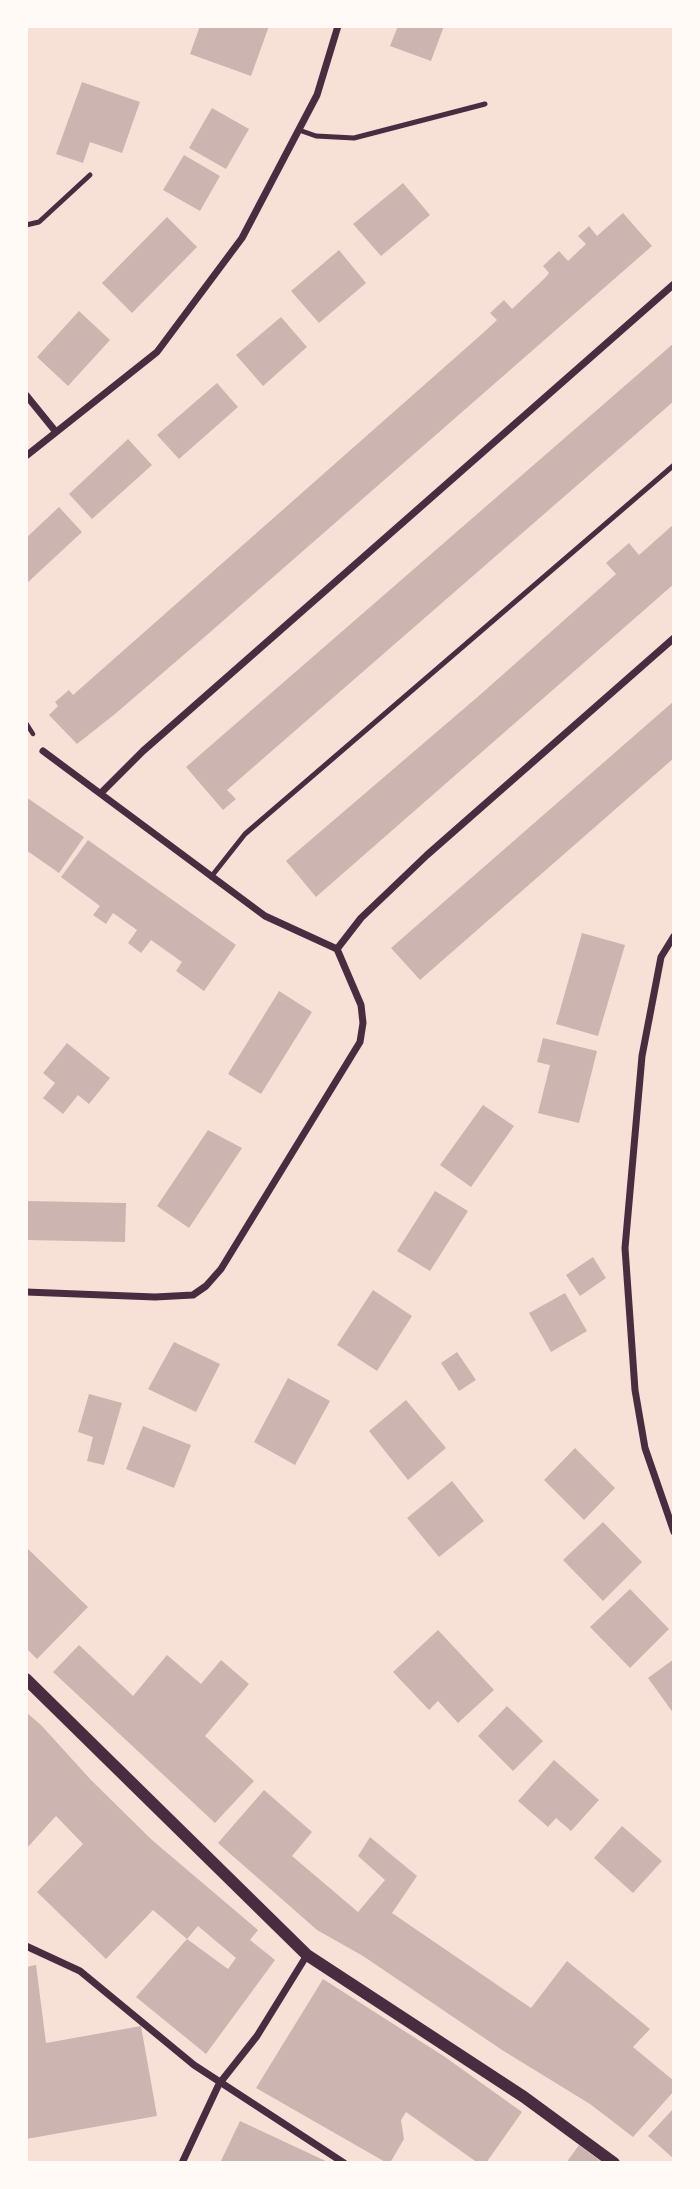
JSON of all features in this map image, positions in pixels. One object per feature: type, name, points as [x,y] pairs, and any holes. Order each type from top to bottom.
[{"type":"street","points":[[26,456],[157,352],[242,238],[317,94],[338,26]]},
{"type":"street","points":[[101,793],[143,751],[674,284]]},
{"type":"street","points":[[26,395],[56,432]]},
{"type":"street","points":[[337,949],[361,918],[427,855],[674,638]]},
{"type":"street","points":[[26,1292],[155,1297],[193,1295],[206,1286],[221,1269],[360,1042],[363,1023],[362,1005],[337,949],[265,916],[43,751]]},
{"type":"street","points":[[674,936],[661,957],[642,1056],[625,1248],[635,1390],[645,1448],[674,1532]]},
{"type":"street","points":[[26,1679],[307,1955],[524,2097],[614,2163]]},
{"type":"street","points":[[26,1946],[80,1971],[155,2035],[219,2084],[344,2163]]},
{"type":"street","points":[[182,2163],[219,2084],[257,2036],[307,1955]]},
{"type":"lane","points":[[299,130],[316,136],[354,138],[485,104]]},
{"type":"lane","points":[[26,225],[39,222],[90,175]]},
{"type":"lane","points":[[211,877],[245,834],[674,465]]},
{"type":"building","points":[[200,26],[269,26],[251,76],[190,54]]},
{"type":"building","points":[[398,26],[444,26],[431,61],[390,46]]},
{"type":"building","points":[[82,82],[140,102],[122,153],[90,142],[83,163],[56,154]]},
{"type":"building","points":[[212,108],[249,129],[226,169],[189,148]]},
{"type":"building","points":[[184,155],[220,176],[200,211],[163,190]]},
{"type":"building","points":[[403,183],[430,215],[381,256],[353,224]]},
{"type":"building","points":[[623,213],[652,246],[208,634],[77,744],[49,715],[58,706],[55,702],[69,690],[73,695],[483,333],[497,320],[490,313],[504,300],[512,309],[545,278],[549,273],[543,266],[559,251],[568,261],[586,244],[578,236],[589,226],[597,236]]},
{"type":"building","points":[[167,217],[197,247],[132,313],[102,283]]},
{"type":"building","points":[[339,250],[366,283],[319,323],[291,291]]},
{"type":"building","points":[[79,311],[110,340],[68,386],[37,357]]},
{"type":"building","points":[[281,317],[307,347],[263,386],[236,355]]},
{"type":"building","points":[[674,343],[674,401],[227,790],[236,799],[223,810],[186,767]]},
{"type":"building","points":[[217,383],[238,407],[179,459],[157,435]]},
{"type":"building","points":[[128,439],[152,465],[92,519],[69,494]]},
{"type":"building","points":[[59,507],[82,532],[26,584],[26,538]]},
{"type":"building","points":[[674,524],[674,584],[316,897],[286,861],[616,574],[606,563],[629,543],[639,555]]},
{"type":"building","points":[[674,701],[674,758],[420,980],[391,948]]},
{"type":"building","points":[[26,797],[84,837],[59,873],[26,850]]},
{"type":"building","points":[[88,840],[236,945],[204,991],[176,971],[182,962],[151,940],[141,953],[128,943],[137,930],[113,913],[106,924],[93,915],[100,906],[61,877]]},
{"type":"building","points":[[582,933],[625,945],[598,1036],[556,1024]]},
{"type":"building","points":[[279,991],[312,1012],[261,1094],[228,1074]]},
{"type":"building","points":[[543,1038],[597,1051],[579,1123],[538,1113],[550,1065],[537,1062]]},
{"type":"building","points":[[67,1043],[110,1078],[89,1104],[78,1095],[63,1114],[43,1098],[55,1083],[43,1073]]},
{"type":"building","points":[[483,1105],[514,1126],[471,1187],[440,1165]]},
{"type":"building","points":[[208,1130],[242,1148],[189,1228],[157,1206]]},
{"type":"building","points":[[435,1191],[468,1211],[430,1271],[397,1251]]},
{"type":"building","points":[[28,1201],[126,1203],[125,1242],[27,1240]]},
{"type":"building","points":[[593,1257],[606,1278],[580,1296],[566,1275]]},
{"type":"building","points":[[373,1290],[412,1316],[377,1371],[337,1345]]},
{"type":"building","points":[[565,1293],[587,1331],[551,1352],[529,1313]]},
{"type":"building","points":[[174,1342],[220,1364],[196,1412],[148,1389]]},
{"type":"building","points":[[457,1352],[476,1380],[459,1391],[441,1363]]},
{"type":"building","points":[[288,1378],[330,1401],[295,1465],[254,1442]]},
{"type":"building","points":[[89,1394],[122,1403],[104,1465],[87,1461],[93,1437],[78,1432]]},
{"type":"building","points":[[406,1400],[446,1448],[408,1480],[369,1431]]},
{"type":"building","points":[[143,1426],[191,1445],[174,1488],[126,1469]]},
{"type":"building","points":[[575,1448],[615,1488],[584,1520],[544,1480]]},
{"type":"building","points":[[452,1481],[484,1521],[439,1557],[407,1518]]},
{"type":"building","points":[[603,1522],[642,1562],[603,1601],[563,1560]]},
{"type":"building","points":[[26,1547],[88,1607],[37,1659],[26,1648]]},
{"type":"building","points":[[630,1589],[669,1629],[630,1668],[590,1627]]},
{"type":"building","points":[[438,1630],[494,1690],[458,1723],[438,1701],[429,1710],[393,1672]]},
{"type":"building","points":[[79,1645],[133,1696],[167,1655],[201,1684],[221,1660],[249,1684],[205,1736],[254,1781],[215,1823],[53,1672]]},
{"type":"building","points":[[674,1659],[674,1714],[648,1678]]},
{"type":"building","points":[[507,1706],[543,1741],[513,1771],[478,1736]]},
{"type":"building","points":[[26,1712],[152,1840],[258,1930],[250,1940],[275,1960],[206,2054],[136,1997],[187,1939],[153,1910],[106,1959],[37,1892],[83,1844],[56,1816],[26,1849]],"holes":[[[198,1926],[236,1958],[228,1969],[187,1939]]]},
{"type":"building","points":[[554,1760],[599,1800],[571,1831],[556,1818],[548,1827],[518,1801]]},
{"type":"building","points":[[264,1790],[312,1832],[292,1856],[358,1912],[385,1880],[358,1856],[370,1837],[417,1876],[392,1913],[531,2008],[567,1961],[650,2029],[633,2047],[674,2081],[674,2091],[633,2137],[590,2104],[502,2050],[363,1956],[317,1930],[218,1843]]},
{"type":"building","points":[[622,1826],[662,1861],[633,1893],[594,1858]]},
{"type":"building","points":[[36,1965],[46,2043],[141,2026],[157,2116],[26,2139],[26,1967]]},
{"type":"building","points":[[323,1979],[445,2057],[522,2112],[486,2163],[478,2163],[406,2112],[401,2120],[404,2139],[390,2163],[387,2163],[256,2088]]},
{"type":"building","points":[[674,2108],[674,2159],[648,2136]]},
{"type":"building","points":[[240,2121],[330,2163],[220,2163]]},
{"type":"building","points":[[579,2145],[603,2163],[566,2163]]}]
